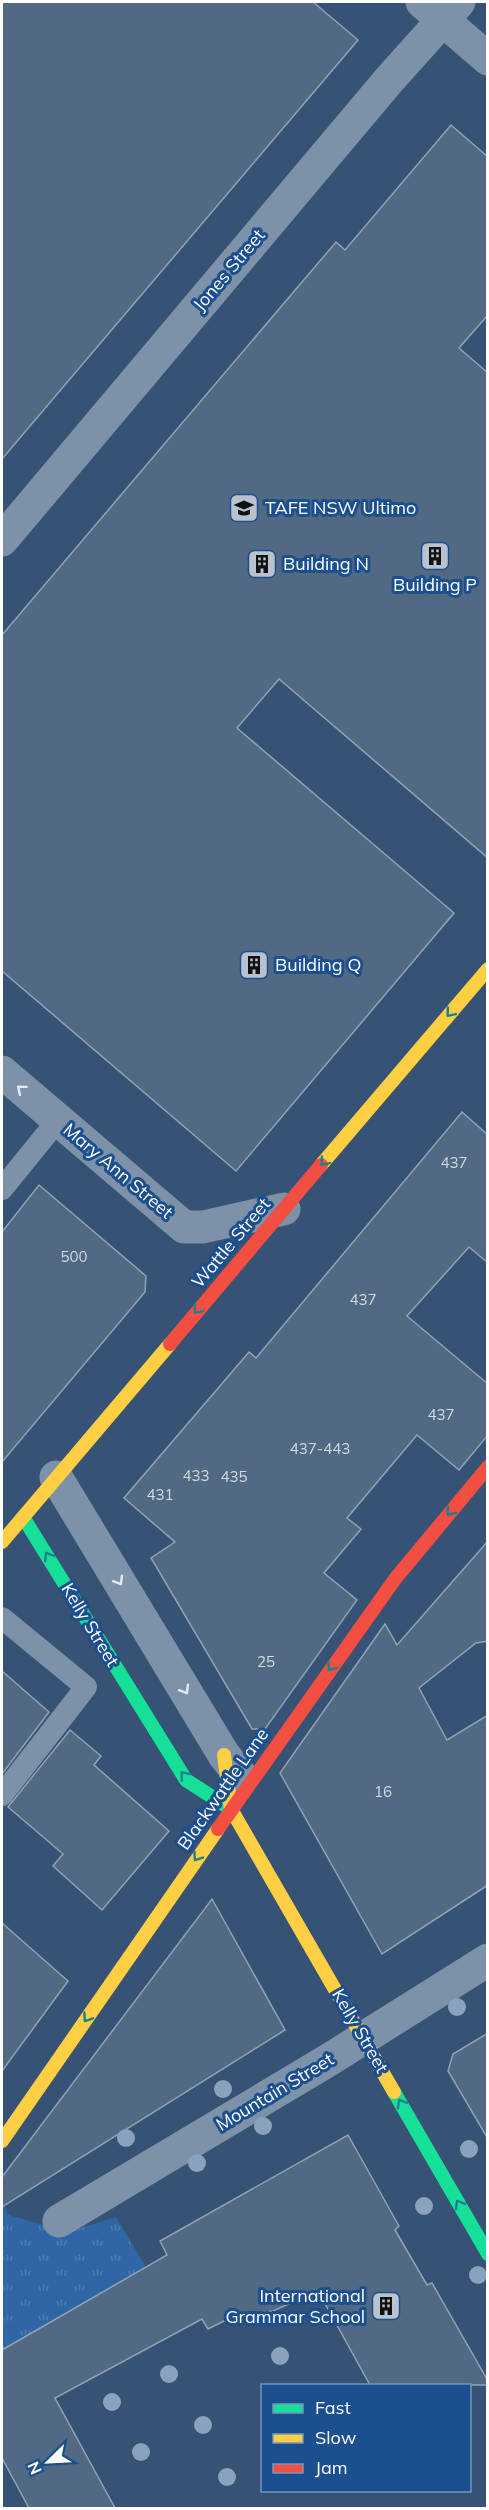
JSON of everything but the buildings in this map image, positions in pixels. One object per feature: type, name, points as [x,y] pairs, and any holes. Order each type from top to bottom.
[{"type":"street","points":[[441,8],[488,59]]},
{"type":"street","name":"Jones Street","points":[[2,540],[389,80],[441,8]]},
{"type":"street","name":"Wattle Street","points":[[2,1542],[488,969]]},
{"type":"street","name":"Mary Ann Street","points":[[2,1072],[183,1227],[203,1227],[284,1209]]},
{"type":"street","name":"Blackwattle Lane","points":[[2,2141],[240,1797],[395,1579],[488,1467]]},
{"type":"street","name":"Kelly Street","points":[[56,1477],[224,1755],[240,1797],[364,2038],[484,2240]]},
{"type":"street","name":"Kelly Street","points":[[23,1517],[186,1780],[240,1797]]},
{"type":"street","name":"Mountain Street","points":[[59,2221],[364,2038],[488,1960]]},
{"type":"lane","points":[[2,1189],[58,1120]]},
{"type":"lane","points":[[2,1618],[86,1687],[2,1795]]},
{"type":"green space","points":[[2,2202],[9,2215],[68,2232],[116,2217],[146,2267],[2,2350]]},
{"type":"traffic: fast","points":[[23,1517],[186,1780],[231,1809]]},
{"type":"traffic: fast","points":[[394,2092],[488,2254]]},
{"type":"traffic: slow","points":[[321,1165],[488,969]]},
{"type":"traffic: slow","points":[[2,1542],[170,1344]]},
{"type":"traffic: slow","points":[[224,1755],[231,1809],[394,2092]]},
{"type":"traffic: slow","points":[[2,2141],[218,1829]]},
{"type":"traffic: jam","points":[[170,1344],[321,1165]]},
{"type":"traffic: jam","points":[[218,1829],[395,1579],[488,1467]]},
{"type":"place","name":"TAFE NSW Ultimo","points":[[244,508]]},
{"type":"place","name":"Building P","points":[[435,556]]},
{"type":"place","name":"Building N","points":[[262,564]]},
{"type":"place","name":"Building Q","points":[[254,965]]},
{"type":"place","name":"International Grammar School","points":[[386,2306]]}]
